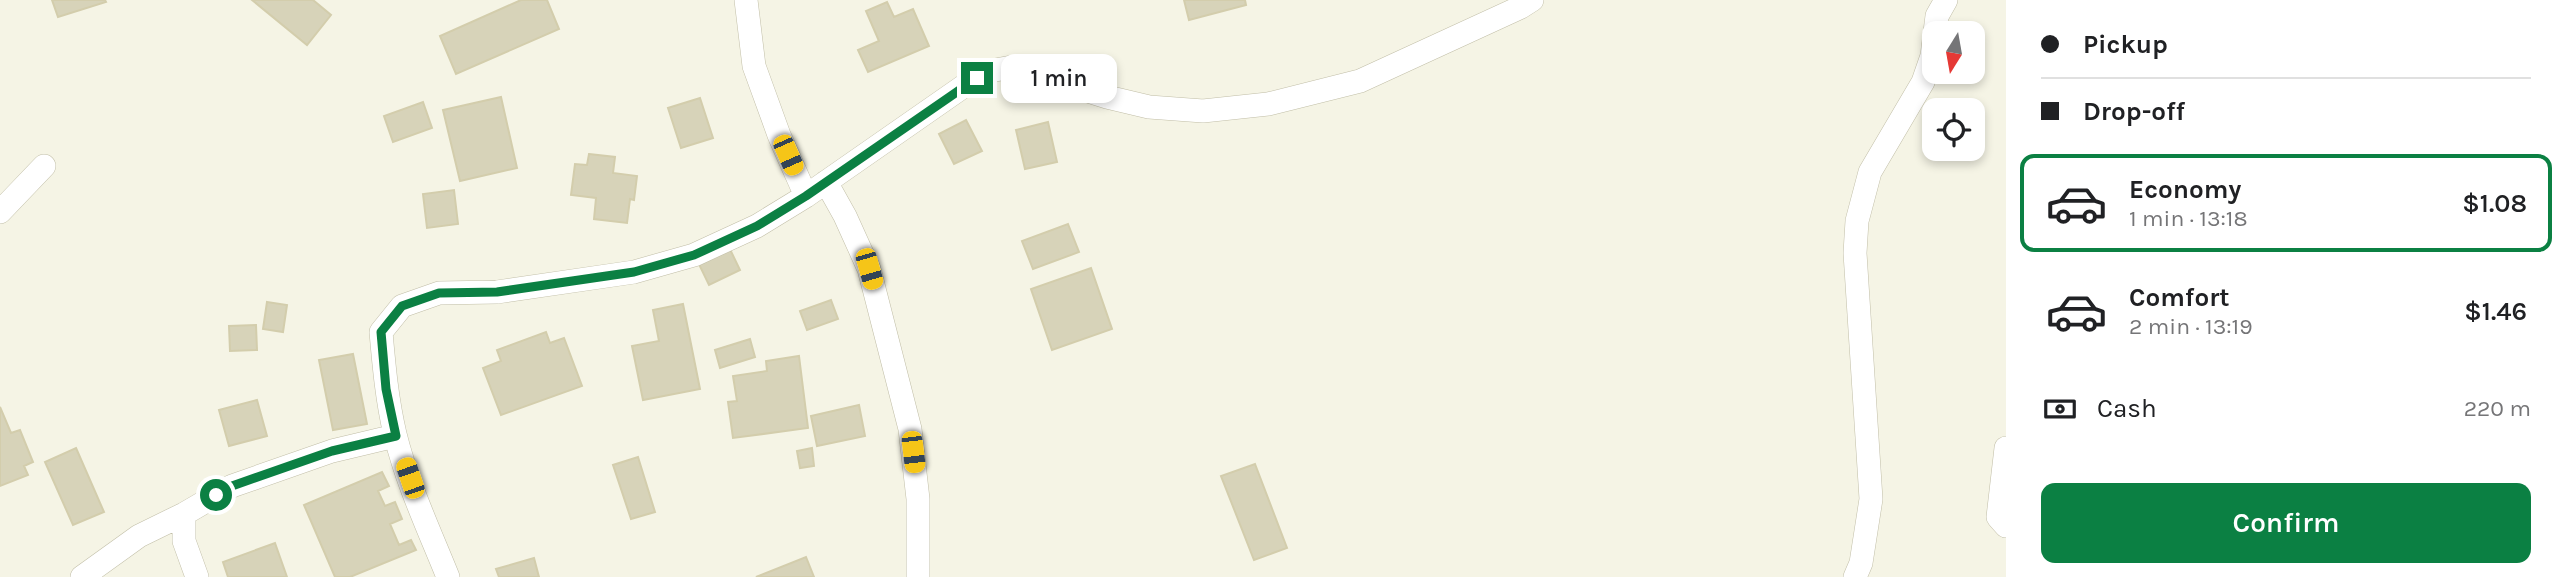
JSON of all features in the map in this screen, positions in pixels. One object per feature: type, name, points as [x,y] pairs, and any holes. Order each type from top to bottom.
[{"type":"street","points":[[746,0],[754,66],[779,135],[806,196]]},
{"type":"street","points":[[448,577],[396,436],[386,389],[381,332],[402,306],[439,293],[497,292],[634,272],[694,255],[757,226],[806,196],[964,86],[1003,67],[1012,67],[1107,97],[1149,107],[1203,111],[1268,104],[1360,81],[1532,0]]},
{"type":"street","points":[[1855,577],[1861,563],[1871,499],[1855,253],[1857,221],[1870,172],[1923,82],[1932,56],[1937,16],[1946,0]]},
{"type":"street","points":[[0,212],[44,166]]},
{"type":"street","points":[[826,182],[869,269],[910,429],[918,499],[918,577]]},
{"type":"street","points":[[82,577],[139,536],[232,486],[332,451],[396,436]]},
{"type":"street","points":[[2006,448],[1998,517],[2006,526]]},
{"type":"street","points":[[184,514],[184,541],[197,577]]},
{"type":"building","points":[[52,0],[105,0],[106,2],[58,17]]},
{"type":"building","points":[[252,0],[313,0],[331,15],[307,45]]},
{"type":"building","points":[[521,0],[547,0],[559,29],[456,74],[440,36]]},
{"type":"building","points":[[1184,0],[1245,0],[1246,5],[1189,20]]},
{"type":"building","points":[[887,2],[894,17],[913,9],[929,46],[868,72],[858,50],[879,41],[866,11]]},
{"type":"building","points":[[501,97],[517,168],[460,181],[443,110]]},
{"type":"building","points":[[700,98],[713,138],[681,148],[668,108]]},
{"type":"building","points":[[423,102],[432,128],[393,142],[384,116]]},
{"type":"building","points":[[966,120],[982,151],[954,164],[939,134]]},
{"type":"building","points":[[1048,122],[1057,162],[1025,169],[1016,130]]},
{"type":"building","points":[[589,154],[615,157],[613,173],[637,176],[627,223],[594,219],[596,198],[571,195],[575,164],[587,165]]},
{"type":"building","points":[[454,190],[458,224],[427,228],[423,194]]},
{"type":"building","points":[[1068,224],[1079,252],[1033,269],[1022,241]]},
{"type":"building","points":[[726,241],[740,270],[709,285],[695,256]]},
{"type":"building","points":[[1091,268],[1112,329],[1052,350],[1031,289]]},
{"type":"building","points":[[831,300],[838,319],[807,330],[800,311]]},
{"type":"building","points":[[267,302],[287,305],[283,332],[263,329]]},
{"type":"building","points":[[683,304],[700,389],[643,400],[632,346],[659,341],[653,310]]},
{"type":"building","points":[[256,325],[257,350],[230,351],[229,326]]},
{"type":"building","points":[[546,332],[550,343],[564,338],[582,386],[501,415],[483,368],[501,361],[497,350]]},
{"type":"building","points":[[750,339],[755,357],[720,368],[715,350]]},
{"type":"building","points":[[353,354],[367,424],[333,430],[319,360]]},
{"type":"building","points":[[799,356],[808,428],[733,438],[728,402],[737,401],[733,376],[767,371],[766,361]]},
{"type":"building","points":[[257,400],[267,436],[229,446],[219,410]]},
{"type":"building","points":[[859,405],[865,436],[817,446],[811,416]]},
{"type":"building","points":[[0,407],[11,433],[20,430],[33,462],[24,466],[28,475],[0,486]]},
{"type":"building","points":[[76,448],[104,512],[73,525],[45,462]]},
{"type":"building","points":[[812,448],[814,466],[800,468],[797,451]]},
{"type":"building","points":[[638,457],[655,512],[631,519],[613,465]]},
{"type":"building","points":[[1255,464],[1287,548],[1254,560],[1221,476]]},
{"type":"building","points":[[382,472],[389,486],[378,491],[385,506],[395,502],[402,519],[390,524],[399,545],[411,540],[416,550],[350,577],[335,577],[304,505]]},
{"type":"building","points":[[275,543],[287,577],[228,577],[223,562]]},
{"type":"building","points":[[806,557],[814,577],[756,577]]},
{"type":"building","points":[[534,558],[539,577],[499,577],[496,569]]},
{"type":"route","points":[[216,495],[232,486],[332,451],[396,436],[386,389],[381,332],[402,306],[439,293],[497,292],[634,272],[694,255],[757,226],[806,196],[977,78]]}]
